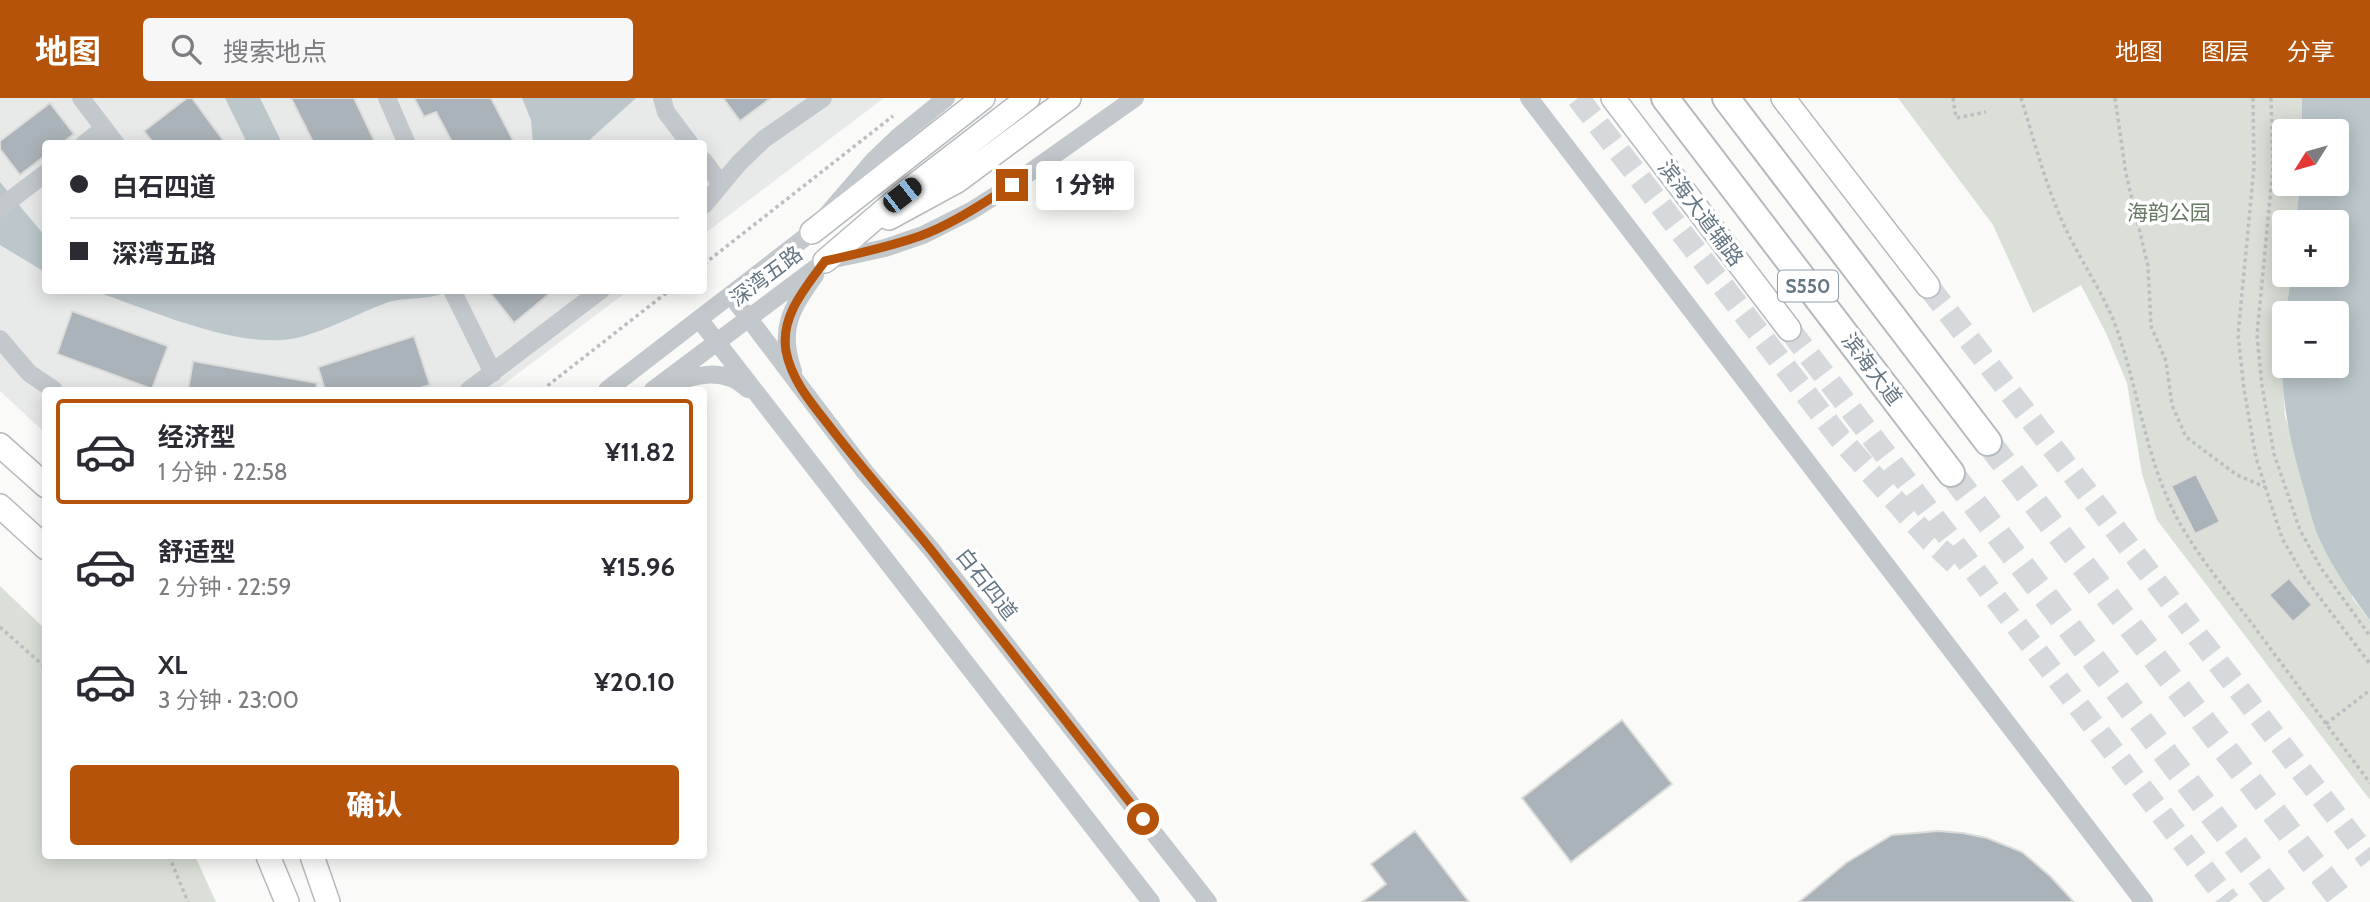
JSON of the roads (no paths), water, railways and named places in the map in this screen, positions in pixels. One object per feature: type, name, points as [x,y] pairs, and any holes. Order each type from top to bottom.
[{"type":"highway","name":"滨海大道","points":[[1665,98],[1951,473]]},
{"type":"highway","name":"S550","points":[[1726,98],[1988,442]]},
{"type":"main road","points":[[812,232],[983,98]]},
{"type":"main road","points":[[825,261],[1028,98]]},
{"type":"main road","points":[[859,232],[924,201],[957,181],[1069,98]]},
{"type":"main road","name":"滨海大道辅路","points":[[1613,98],[1789,329]]},
{"type":"main road","points":[[1783,98],[1927,286]]},
{"type":"main road","points":[[1805,98],[1823,141],[1844,177]]},
{"type":"main road","points":[[0,445],[42,482]]},
{"type":"main road","points":[[0,506],[42,544]]},
{"type":"main road","points":[[269,859],[287,902]]},
{"type":"main road","points":[[313,859],[328,902]]},
{"type":"street","points":[[81,98],[113,140]]},
{"type":"street","points":[[387,98],[405,140]]},
{"type":"street","points":[[707,201],[739,163],[764,139],[823,98]]},
{"type":"street","name":"深湾五路","points":[[611,387],[812,232],[873,161],[946,98]]},
{"type":"street","name":"深湾五路","points":[[660,387],[825,261],[885,248],[923,235],[971,211],[1135,98]]},
{"type":"street","points":[[1529,99],[2144,902]]},
{"type":"street","points":[[664,105],[687,140]]},
{"type":"street","points":[[89,140],[104,128]]},
{"type":"street","points":[[707,165],[721,184]]},
{"type":"street","points":[[0,208],[42,176]]},
{"type":"street","points":[[797,383],[787,355],[785,329],[796,304],[825,261]]},
{"type":"street","points":[[454,294],[493,373]]},
{"type":"street","points":[[475,387],[596,294]]},
{"type":"street","name":"白石四道","points":[[731,295],[865,472],[931,550],[1208,902]]},
{"type":"street","points":[[699,318],[1151,902]]},
{"type":"street","points":[[0,339],[29,373],[50,387]]},
{"type":"street","points":[[665,387],[703,374],[721,375],[743,385],[764,403]]},
{"type":"tunnel","points":[[1578,98],[1839,437],[1931,541],[1955,563]]},
{"type":"tunnel","points":[[1928,286],[2370,860]]},
{"type":"tunnel","points":[[1789,329],[2229,902]]},
{"type":"tunnel","points":[[1988,442],[2343,902]]},
{"type":"tunnel","points":[[1951,473],[2279,902]]},
{"type":"park label","name":"海韵公园","points":[[2169,212]]}]
